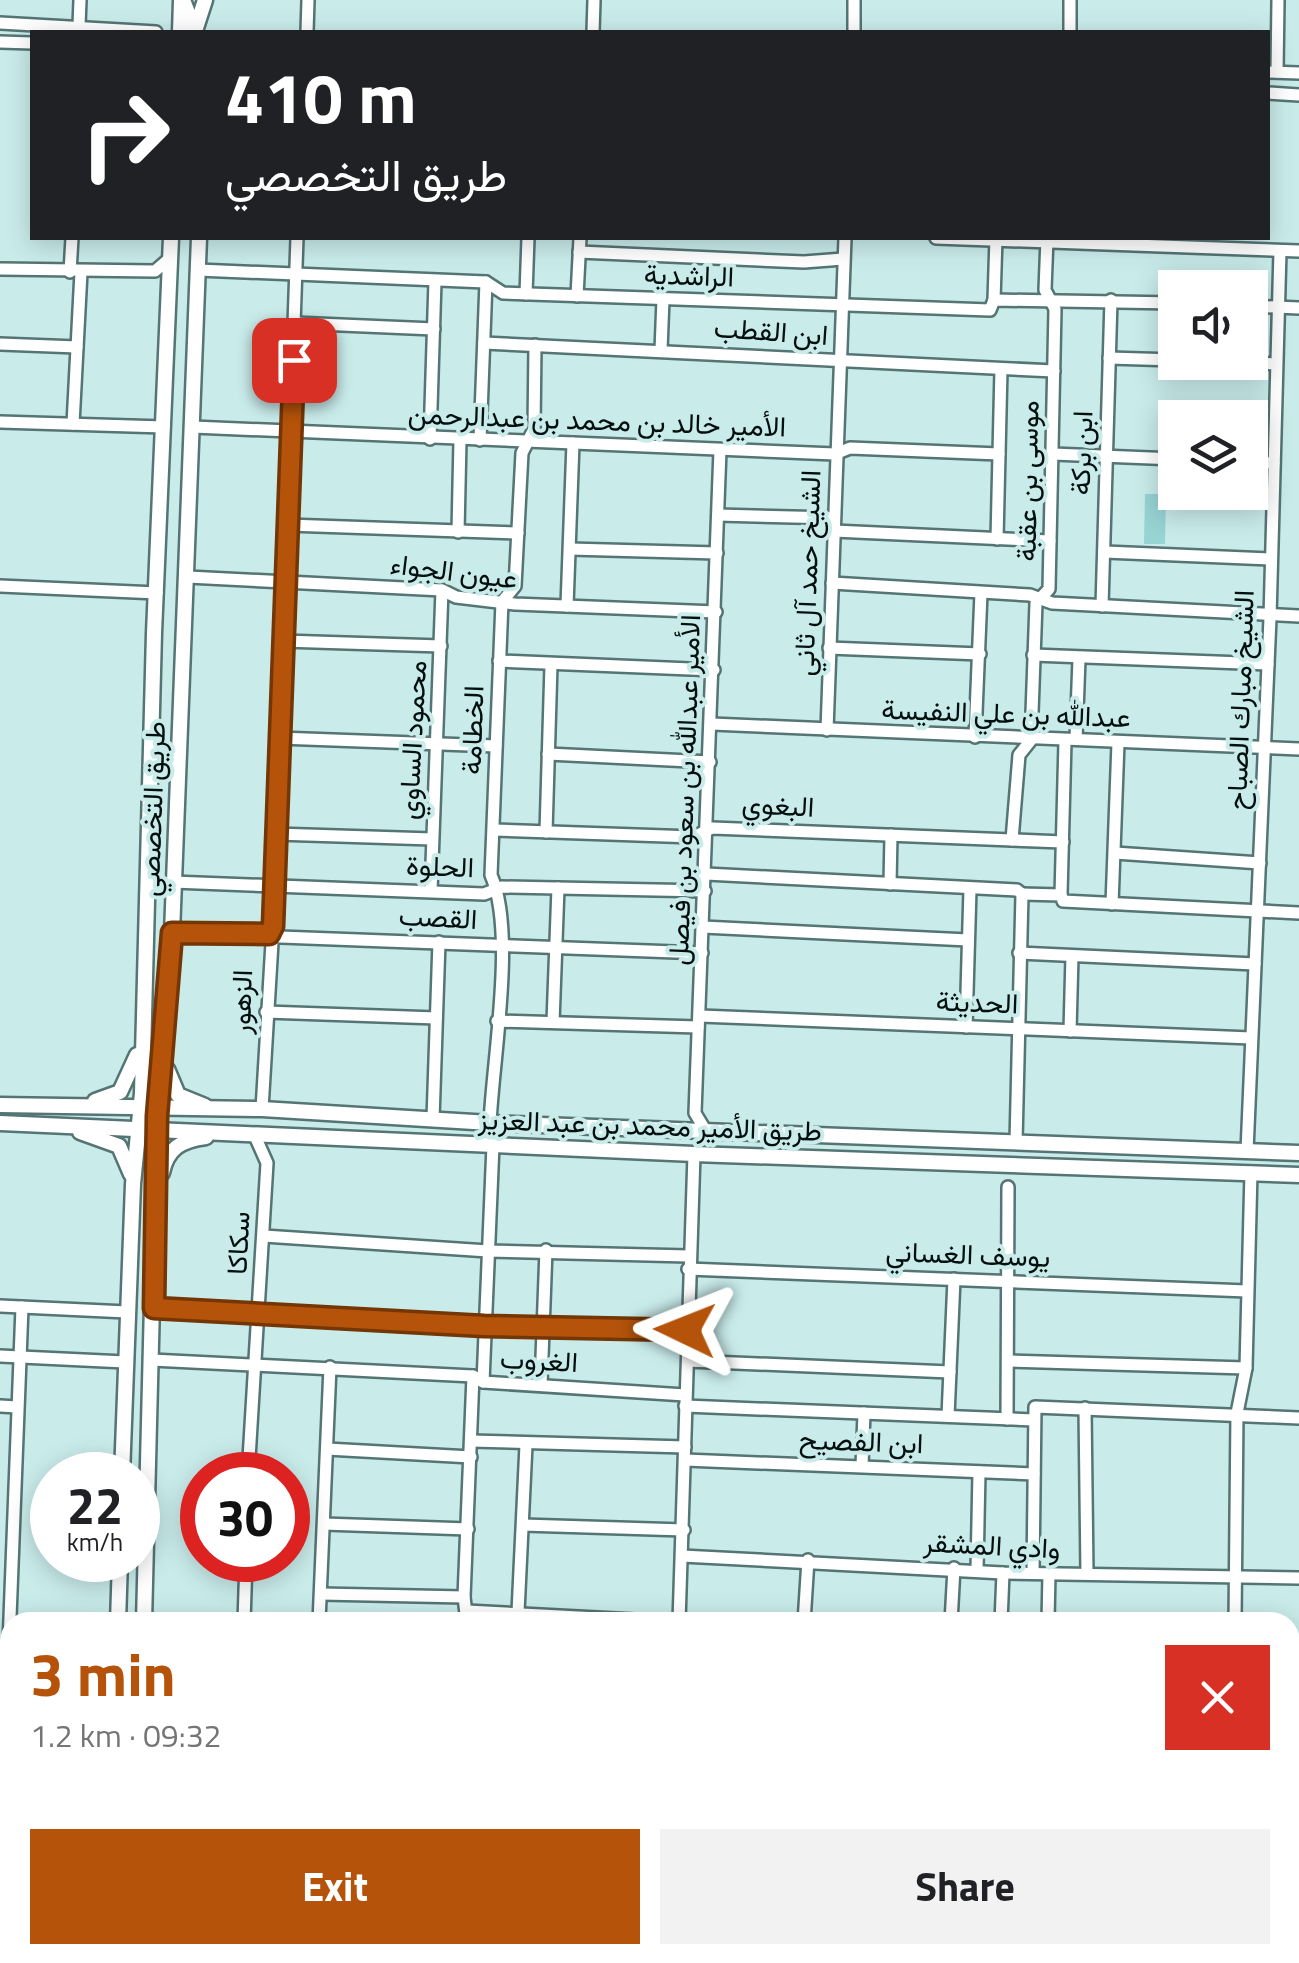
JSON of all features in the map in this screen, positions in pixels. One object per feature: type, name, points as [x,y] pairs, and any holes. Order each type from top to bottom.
[{"type":"main road","points":[[182,0],[194,30]]},
{"type":"main road","points":[[180,30],[182,0]]},
{"type":"main road","points":[[194,30],[206,0]]},
{"type":"main road","points":[[205,30],[206,0]]},
{"type":"main road","name":"طريق التخصصي","points":[[123,1452],[133,1184],[142,1074],[171,240]]},
{"type":"main road","name":"طريق التخصصي","points":[[144,1612],[157,1127],[172,933],[199,240]]},
{"type":"main road","points":[[166,1039],[168,1079],[174,1089],[191,1102],[220,1109]]},
{"type":"main road","points":[[48,1105],[116,1096],[129,1080],[142,1040]]},
{"type":"main road","points":[[142,1074],[152,1104],[161,1080]]},
{"type":"main road","name":"طريق الأمير محمد بن عبد العزيز","points":[[0,1104],[48,1105],[139,1118],[157,1127],[255,1136],[1251,1172],[1296,1177]]},
{"type":"main road","points":[[215,1131],[186,1124],[187,1118],[220,1109]]},
{"type":"main road","name":"طريق الأمير محمد بن عبد العزيز","points":[[0,1123],[139,1118],[158,1110],[262,1109],[490,1122],[1299,1150]]},
{"type":"main road","points":[[50,1124],[113,1142],[126,1155],[133,1184]]},
{"type":"main road","points":[[155,1203],[164,1160],[177,1145],[233,1134]]},
{"type":"main road","points":[[118,1612],[119,1582]]},
{"type":"street","points":[[79,26],[80,0]]},
{"type":"street","points":[[306,30],[308,0]]},
{"type":"street","points":[[593,30],[594,0]]},
{"type":"street","points":[[854,0],[854,30]]},
{"type":"street","points":[[1070,0],[1070,30]]},
{"type":"street","points":[[1278,0],[1272,72],[1299,73]]},
{"type":"street","points":[[0,24],[130,30]]},
{"type":"street","points":[[0,42],[30,43]]},
{"type":"street","points":[[1270,94],[1299,94]]},
{"type":"street","points":[[72,240],[77,347],[73,424]]},
{"type":"street","name":"الزهور","points":[[262,1109],[297,240]]},
{"type":"street","points":[[526,294],[528,240]]},
{"type":"street","points":[[577,296],[580,240]]},
{"type":"street","name":"الشيخ حمد آل ثاني","points":[[827,730],[844,240]]},
{"type":"street","points":[[994,300],[996,240]]},
{"type":"street","points":[[1046,240],[1171,242],[1299,252]]},
{"type":"street","name":"موسى بن عقبة","points":[[1012,840],[1019,755],[1031,740],[1036,603],[1049,588],[1055,308],[1045,290],[1046,240]]},
{"type":"street","name":"الشيخ مبارك الصباح","points":[[1247,1151],[1268,664],[1280,251]]},
{"type":"street","points":[[579,252],[820,263],[843,259]]},
{"type":"street","points":[[0,268],[156,271],[170,258]]},
{"type":"street","name":"الراشدية","points":[[198,270],[486,282],[503,293],[841,306],[990,310],[994,300],[1158,302]]},
{"type":"street","points":[[430,439],[435,281]]},
{"type":"street","points":[[480,440],[486,282]]},
{"type":"street","points":[[661,350],[663,299]]},
{"type":"street","name":"ابن بركة","points":[[1102,606],[1112,300]]},
{"type":"street","points":[[1268,307],[1299,308]]},
{"type":"street","points":[[295,323],[434,329]]},
{"type":"street","name":"ابن القطب","points":[[484,343],[1054,371]]},
{"type":"street","points":[[0,344],[77,347]]},
{"type":"street","name":"الخطامة","points":[[490,1122],[501,945],[497,889],[491,875],[502,602],[514,586],[522,453],[531,441],[535,345]]},
{"type":"street","points":[[1109,358],[1158,359]]},
{"type":"street","points":[[1268,364],[1276,364]]},
{"type":"street","points":[[997,538],[1001,369]]},
{"type":"street","points":[[0,422],[164,427]]},
{"type":"street","name":"الأمير خالد بن محمد بن عبدالرحمن","points":[[193,427],[835,454],[850,448],[999,454]]},
{"type":"street","points":[[458,532],[460,440]]},
{"type":"street","points":[[567,606],[573,443]]},
{"type":"street","name":"الأمير عبدالله بن سعود بن فيصل","points":[[704,1128],[695,1113],[720,450]]},
{"type":"street","points":[[1053,454],[1158,459]]},
{"type":"street","points":[[1268,463],[1274,463]]},
{"type":"street","points":[[718,515],[1050,541]]},
{"type":"street","points":[[288,526],[518,533]]},
{"type":"street","points":[[570,549],[718,553]]},
{"type":"street","points":[[1104,552],[1270,559]]},
{"type":"street","name":"عيون الجواء","points":[[188,577],[442,590],[456,597],[502,602],[716,612]]},
{"type":"street","points":[[832,583],[1102,606],[1299,616]]},
{"type":"street","points":[[0,586],[156,593]]},
{"type":"street","name":"محمود الساوي","points":[[430,891],[442,590]]},
{"type":"street","points":[[975,737],[982,593]]},
{"type":"street","points":[[283,641],[441,646]]},
{"type":"street","points":[[829,648],[980,654]]},
{"type":"street","points":[[1033,655],[1268,664]]},
{"type":"street","points":[[1079,659],[1070,740],[1063,901],[1299,914]]},
{"type":"street","points":[[500,661],[714,670]]},
{"type":"street","points":[[546,832],[551,665]]},
{"type":"street","name":"عبدالله بن علي النفيسة","points":[[712,724],[1299,749]]},
{"type":"street","points":[[279,738],[496,746]]},
{"type":"street","points":[[1112,904],[1118,743]]},
{"type":"street","points":[[548,754],[710,762]]},
{"type":"street","name":"البغوي","points":[[494,830],[694,837],[707,830],[1064,842]]},
{"type":"street","points":[[276,834],[432,839]]},
{"type":"street","points":[[890,884],[891,836]]},
{"type":"street","points":[[1115,854],[1260,863]]},
{"type":"street","points":[[706,874],[1061,896]]},
{"type":"street","name":"الحلوة","points":[[173,882],[484,894],[497,889],[558,888],[705,892]]},
{"type":"street","points":[[553,1022],[558,888]]},
{"type":"street","points":[[966,1028],[970,888]]},
{"type":"street","points":[[1016,1142],[1020,892]]},
{"type":"street","points":[[703,927],[968,940]]},
{"type":"street","name":"القصب","points":[[172,933],[702,953]]},
{"type":"street","points":[[434,1119],[439,942]]},
{"type":"street","points":[[1020,953],[1254,964]]},
{"type":"street","points":[[1070,1031],[1072,956]]},
{"type":"street","points":[[266,1012],[436,1018]]},
{"type":"street","name":"الحديثة","points":[[497,1021],[1017,1028],[1251,1038]]},
{"type":"street","name":"سكاكا","points":[[249,1452],[267,1163],[255,1136]]},
{"type":"street","points":[[466,1612],[471,1456],[484,1326],[493,1145]]},
{"type":"street","points":[[677,1612],[684,1530],[688,1361],[685,1330],[694,1154]]},
{"type":"street","points":[[1235,1612],[1237,1412],[1246,1368],[1251,1172]]},
{"type":"street","points":[[1007,1419],[1008,1187]]},
{"type":"street","name":"يوسف الغساني","points":[[264,1236],[488,1251],[546,1250],[954,1279],[1009,1278],[1246,1292]]},
{"type":"street","points":[[542,1384],[546,1250]]},
{"type":"street","points":[[948,1416],[954,1279]]},
{"type":"street","points":[[0,1306],[128,1312]]},
{"type":"street","points":[[4,1598],[6,1500],[17,1407],[22,1307]]},
{"type":"street","points":[[154,1308],[484,1326],[685,1330]]},
{"type":"street","points":[[0,1356],[125,1362]]},
{"type":"street","name":"الغروب","points":[[152,1360],[330,1367],[864,1413],[1007,1419],[1086,1408],[1237,1412],[1299,1418]]},
{"type":"street","points":[[688,1361],[950,1372]]},
{"type":"street","points":[[1010,1361],[1246,1368]]},
{"type":"street","points":[[320,1612],[330,1367]]},
{"type":"street","points":[[0,1406],[17,1407]]},
{"type":"street","points":[[1086,1408],[1087,1574]]},
{"type":"street","points":[[862,1466],[864,1413]]},
{"type":"street","points":[[1034,1413],[1034,1574]]},
{"type":"street","name":"ابن الفصيح","points":[[472,1441],[1034,1474]]},
{"type":"street","points":[[518,1612],[526,1445]]},
{"type":"street","points":[[327,1449],[471,1456]]},
{"type":"street","points":[[978,1570],[979,1472]]},
{"type":"street","points":[[324,1524],[468,1528]]},
{"type":"street","points":[[523,1525],[684,1530]]},
{"type":"street","name":"وادي المشقر","points":[[682,1556],[1003,1573],[1237,1580],[1299,1578]]},
{"type":"street","points":[[805,1612],[808,1560]]},
{"type":"street","points":[[952,1612],[954,1568]]},
{"type":"street","points":[[1001,1612],[1003,1573]]},
{"type":"street","points":[[1048,1612],[1049,1573]]},
{"type":"street","points":[[244,1612],[245,1582]]},
{"type":"street","points":[[321,1594],[464,1597]]},
{"type":"shaded area","points":[[1145,494],[1158,494],[1158,510],[1166,510],[1165,544],[1144,544]]},
{"type":"route","points":[[294,360],[273,926],[269,934],[172,933],[166,1039],[158,1095],[154,1308],[484,1326],[685,1330]]}]
